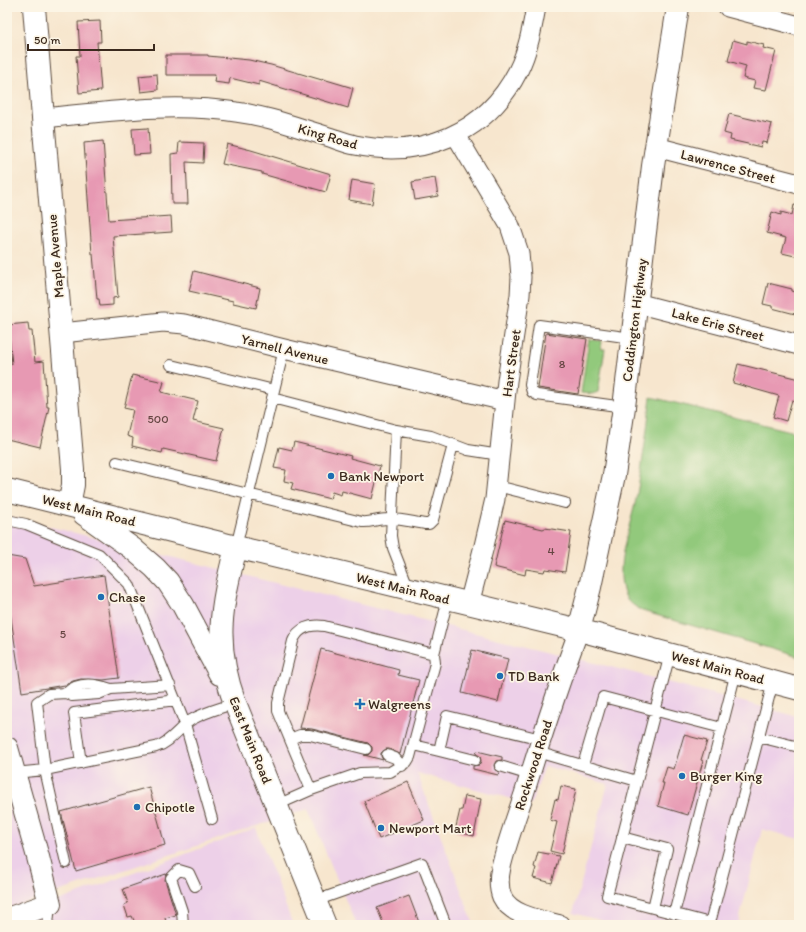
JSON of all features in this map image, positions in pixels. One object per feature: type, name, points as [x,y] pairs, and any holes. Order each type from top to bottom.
[{"type":"main road","name":"Maple Avenue","points":[[34,7],[73,469],[73,484],[69,505]]},
{"type":"main road","name":"Coddington Highway","points":[[579,630],[611,492],[624,407],[656,147],[678,7]]},
{"type":"main road","name":"West Main Road","points":[[7,490],[579,630],[799,689]]},
{"type":"main road","points":[[69,505],[120,539],[155,568],[168,582],[183,605],[235,703]]},
{"type":"main road","name":"East Main Road","points":[[236,547],[224,597],[220,635],[225,670],[235,703],[325,925]]},
{"type":"main road","points":[[7,748],[38,857],[49,915],[7,919]]},
{"type":"street","name":"King Road","points":[[43,118],[155,108],[199,108],[255,115],[354,145],[389,150],[432,143],[456,135],[474,123],[501,98],[519,70],[526,52],[532,32],[536,7]]},
{"type":"street","points":[[728,7],[799,26]]},
{"type":"street","name":"Hart Street","points":[[456,135],[505,218],[514,237],[519,253],[521,277],[521,290],[505,401],[496,486],[486,540],[459,601]]},
{"type":"street","name":"Lawrence Street","points":[[656,147],[799,184]]},
{"type":"street","name":"Lake Erie Street","points":[[636,303],[799,345]]},
{"type":"street","name":"Yarnell Avenue","points":[[62,333],[170,322],[184,324],[505,401]]},
{"type":"street","name":"Rockwood Road","points":[[560,925],[517,911],[502,897],[499,887],[502,866],[539,746],[579,630]]},
{"type":"lane","points":[[624,407],[537,395],[532,392],[530,385],[539,325],[632,338]]},
{"type":"lane","points":[[236,547],[284,349]]},
{"type":"lane","points":[[171,365],[396,430],[431,436],[468,450],[500,455]]},
{"type":"lane","points":[[396,430],[391,519],[392,542],[409,589]]},
{"type":"lane","points":[[117,462],[367,523],[379,519],[391,519],[429,524],[433,520],[453,445]]},
{"type":"lane","points":[[496,486],[566,503]]},
{"type":"lane","points":[[7,520],[26,524],[99,554],[129,584],[185,724],[212,819]]},
{"type":"lane","points":[[277,805],[311,790],[360,773],[390,772],[402,766],[409,760],[435,663],[434,654],[459,601]]},
{"type":"lane","points":[[311,790],[279,714],[278,703],[293,641],[298,632],[305,627],[313,625],[324,626],[434,654]]},
{"type":"lane","points":[[670,654],[607,896],[710,923],[773,682]]},
{"type":"lane","points":[[674,914],[736,672]]},
{"type":"lane","points":[[66,863],[45,770],[37,702],[49,694],[66,693],[72,696],[99,694],[111,689],[170,685]]},
{"type":"lane","points":[[583,765],[603,697],[722,728]]},
{"type":"lane","points":[[81,763],[74,713],[176,700]]},
{"type":"lane","points":[[14,773],[45,770],[161,746],[185,724],[198,716],[235,703]]},
{"type":"lane","points":[[439,751],[447,716],[539,746],[583,765],[637,780]]},
{"type":"lane","points":[[290,739],[300,735],[310,735],[366,749]]},
{"type":"lane","points":[[759,737],[799,747]]},
{"type":"lane","points":[[414,745],[475,760]]},
{"type":"lane","points":[[387,755],[397,760],[402,766]]},
{"type":"lane","points":[[500,766],[530,775]]},
{"type":"lane","points":[[622,837],[667,849],[653,908]]},
{"type":"lane","points":[[316,902],[422,863],[446,925]]},
{"type":"lane","points":[[183,925],[182,911],[170,878],[179,870],[189,873],[195,886]]},
{"type":"shaded area","points":[[7,516],[619,669],[799,717],[799,839],[762,829],[738,925],[619,925],[573,913],[608,784],[545,766],[531,804],[417,773],[474,925],[356,925],[308,809],[7,909]]},
{"type":"shaded area","points":[[256,828],[293,925],[7,925],[50,904]]},
{"type":"green space","points":[[589,339],[602,341],[601,349],[605,349],[598,392],[592,394],[581,393]]},
{"type":"green space","points":[[651,397],[799,433],[799,657],[646,612],[635,606],[626,598],[621,578],[621,566],[625,542],[637,494]]},
{"type":"building","points":[[100,21],[101,42],[97,42],[101,91],[79,93],[76,56],[80,56],[78,22]]},
{"type":"building","points":[[733,40],[747,44],[747,41],[764,45],[763,48],[776,51],[766,90],[753,88],[755,81],[743,78],[746,66],[728,61]]},
{"type":"building","points":[[166,55],[208,55],[249,60],[353,88],[348,108],[259,81],[259,85],[230,78],[229,84],[214,82],[215,75],[166,75]]},
{"type":"building","points":[[157,74],[158,90],[141,92],[139,76]]},
{"type":"building","points":[[729,114],[772,124],[767,143],[762,142],[761,147],[730,140],[731,135],[724,133]]},
{"type":"building","points":[[148,128],[150,154],[134,155],[132,129]]},
{"type":"building","points":[[103,141],[109,220],[171,216],[172,232],[113,236],[118,297],[113,298],[113,305],[100,306],[99,299],[97,299],[92,254],[84,143]]},
{"type":"building","points":[[179,142],[204,143],[203,163],[186,162],[188,204],[172,204],[171,154],[178,153]]},
{"type":"building","points":[[227,144],[331,174],[326,192],[262,174],[262,172],[222,164]]},
{"type":"building","points":[[435,178],[438,196],[415,200],[412,182]]},
{"type":"building","points":[[352,180],[375,184],[372,204],[349,200]]},
{"type":"building","points":[[794,205],[799,206],[799,257],[782,253],[786,238],[767,233],[772,212],[781,215],[781,212],[792,215]]},
{"type":"building","points":[[194,271],[260,288],[256,308],[189,291]]},
{"type":"building","points":[[768,283],[792,289],[792,291],[799,293],[799,315],[763,304]]},
{"type":"building","points":[[28,323],[29,331],[32,331],[35,362],[44,361],[47,407],[49,407],[40,447],[7,439],[7,364],[12,364],[8,325]]},
{"type":"building","points":[[546,333],[587,339],[578,394],[538,388]]},
{"type":"building","points":[[738,364],[799,379],[799,402],[792,400],[786,421],[773,417],[779,396],[733,383]]},
{"type":"building","points":[[132,375],[164,382],[161,392],[198,401],[193,421],[224,428],[216,461],[163,449],[162,453],[132,446],[133,438],[127,436],[133,410],[124,408]]},
{"type":"building","name":"Bank Newport","points":[[294,442],[351,456],[350,458],[380,466],[372,499],[342,491],[341,495],[332,492],[330,499],[291,489],[293,483],[284,481],[286,470],[274,468],[279,447],[292,450]]},
{"type":"building","points":[[505,520],[543,529],[545,528],[571,532],[565,572],[545,569],[544,572],[526,569],[525,575],[494,567]]},
{"type":"building","points":[[7,556],[25,559],[34,586],[104,575],[119,678],[103,680],[81,679],[65,685],[22,692],[7,591]]},
{"type":"building","name":"Walgreens","points":[[321,649],[399,670],[398,675],[419,680],[400,754],[386,749],[381,753],[383,760],[364,755],[368,755],[372,751],[372,747],[368,743],[312,729],[300,728]]},
{"type":"building","points":[[472,650],[508,659],[498,702],[462,693]]},
{"type":"building","name":"Burger King","points":[[684,735],[707,741],[688,815],[658,806],[664,783],[662,783],[667,767],[674,769]]},
{"type":"building","points":[[477,751],[502,757],[502,760],[496,761],[494,765],[495,770],[499,772],[498,775],[473,769],[473,766],[479,765],[481,761],[480,756],[476,754]]},
{"type":"building","points":[[408,782],[424,820],[379,839],[364,801]]},
{"type":"building","points":[[561,786],[576,789],[562,854],[550,851],[557,822],[550,820],[555,799],[558,800]]},
{"type":"building","points":[[149,787],[165,845],[76,871],[61,812]]},
{"type":"building","points":[[465,796],[481,799],[474,836],[455,831]]},
{"type":"building","points":[[538,852],[559,856],[552,883],[533,878]]},
{"type":"building","points":[[166,874],[165,880],[176,915],[165,918],[166,922],[157,925],[136,925],[132,916],[128,917],[124,905],[128,903],[123,889]]},
{"type":"building","points":[[409,896],[420,925],[384,925],[377,908]]},
{"type":"place","name":"Bank Newport","points":[[331,476]]},
{"type":"place","name":"Chase","points":[[101,597]]},
{"type":"place","name":"TD Bank","points":[[500,676]]},
{"type":"place","name":"Walgreens","points":[[360,704]]},
{"type":"place","name":"Burger King","points":[[682,776]]},
{"type":"place","name":"Chipotle","points":[[137,807]]},
{"type":"place","name":"Newport Mart","points":[[381,828]]}]
